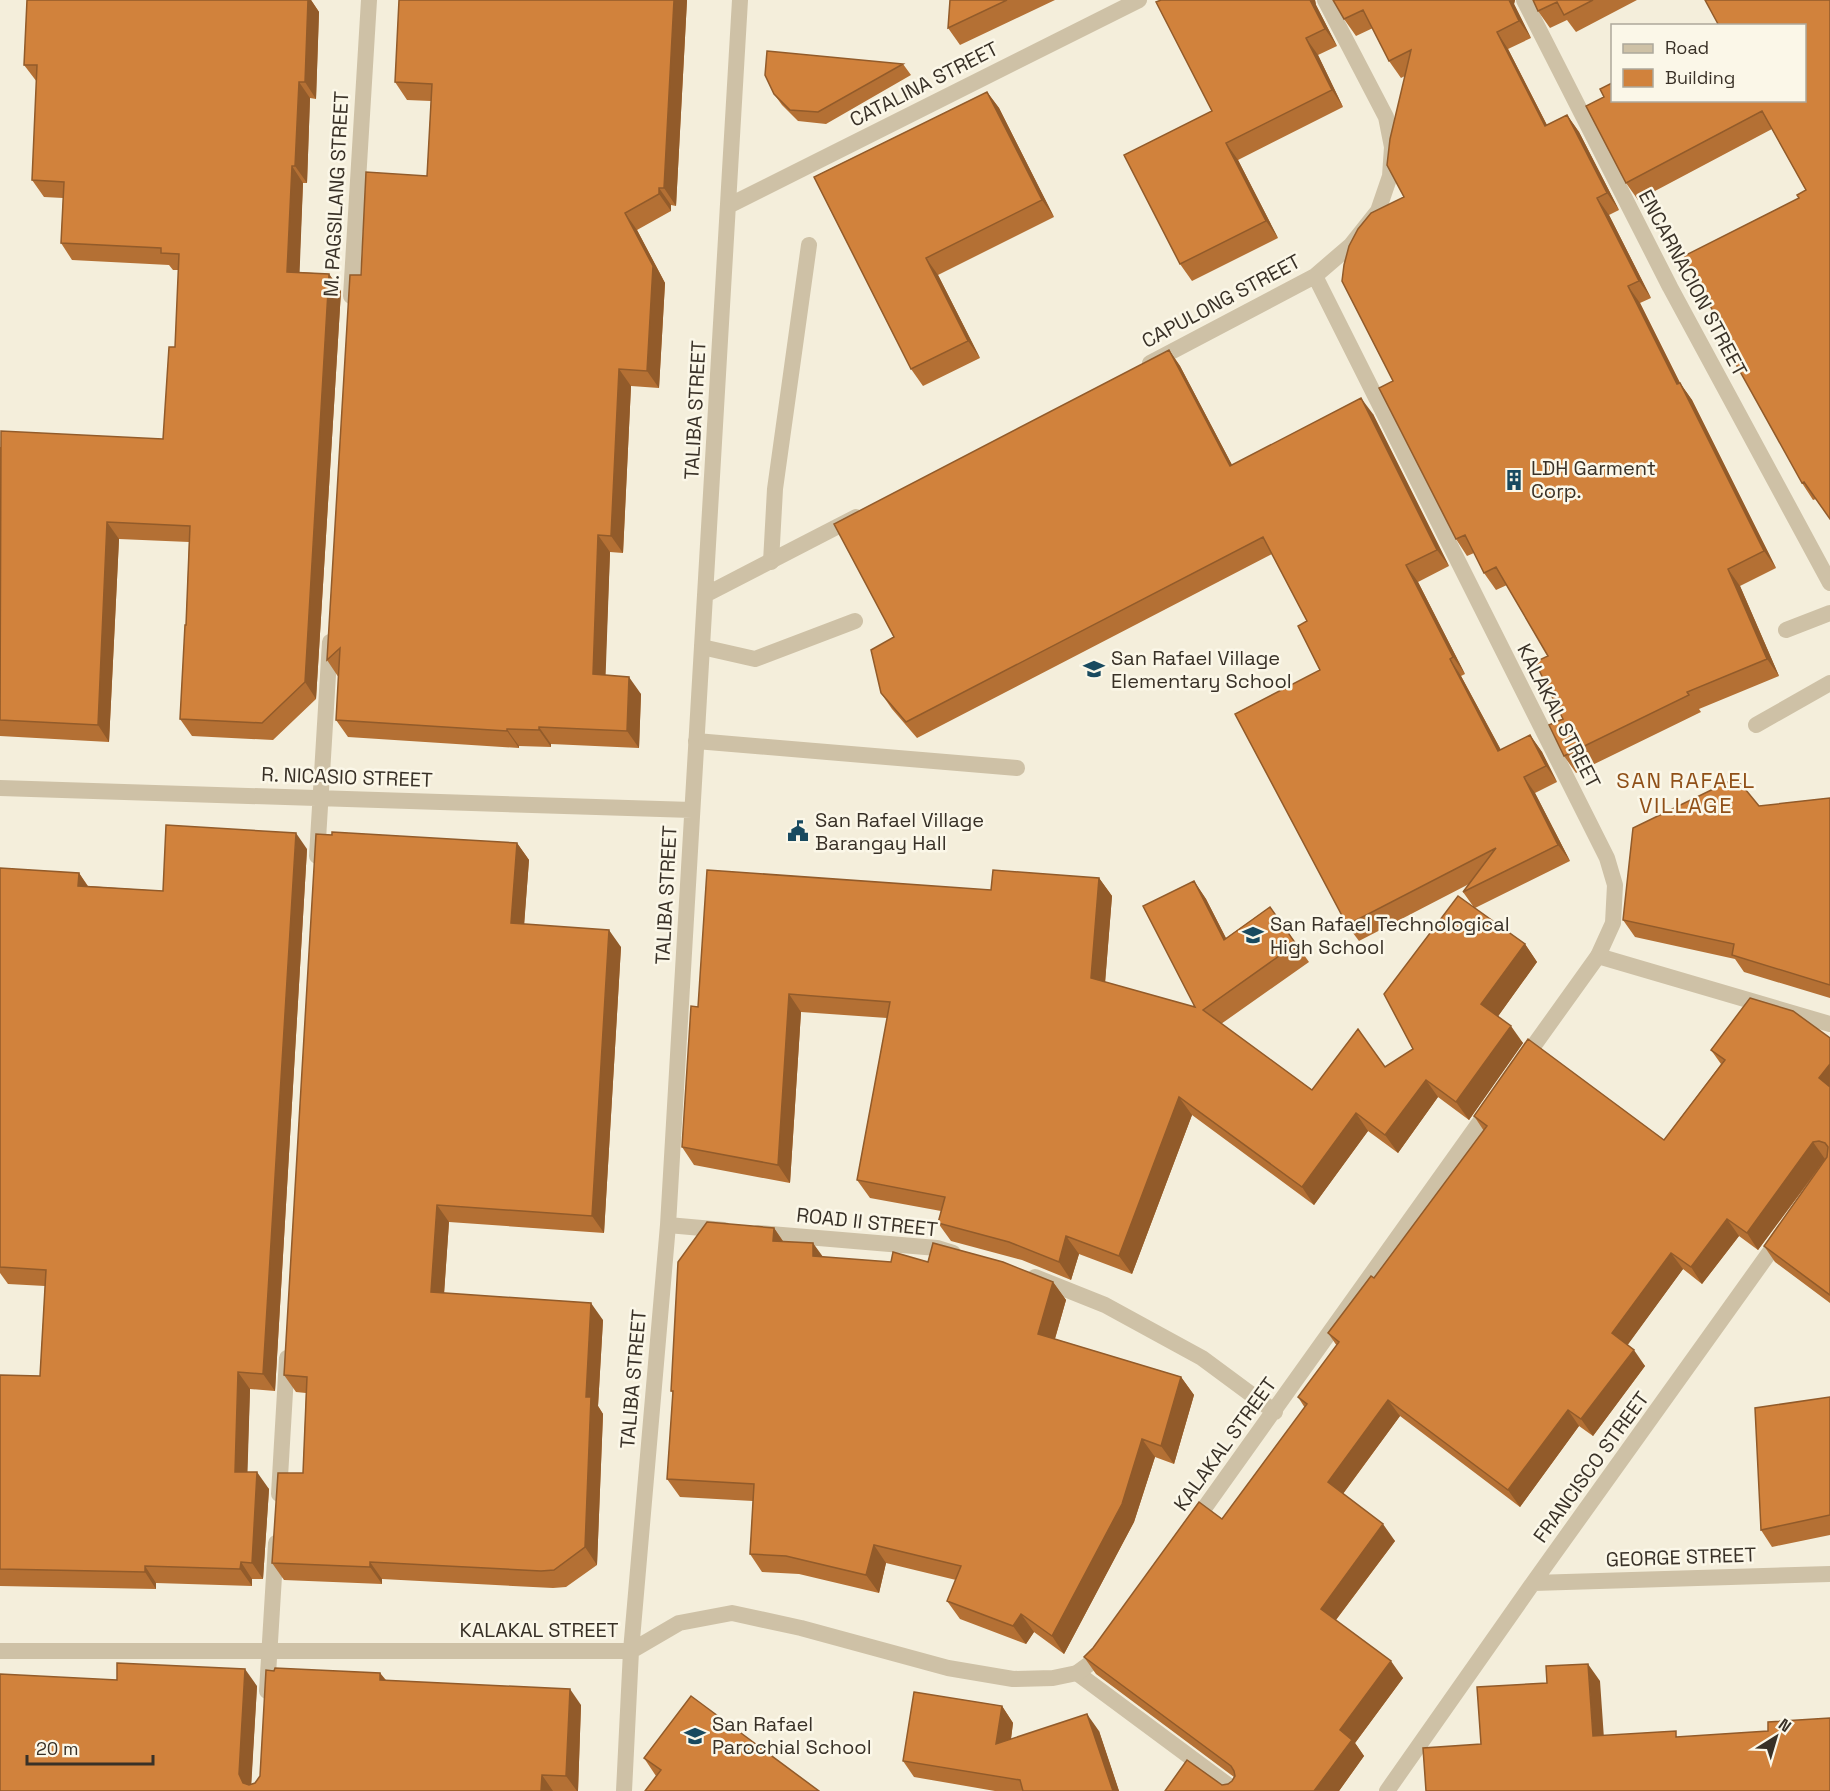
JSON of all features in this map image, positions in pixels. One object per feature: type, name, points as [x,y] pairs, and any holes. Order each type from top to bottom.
[{"type":"street","name":"M. PAGSILANG STREET","points":[[350,309],[369,0]]},
{"type":"street","name":"TALIBA STREET","points":[[624,1791],[631,1651],[668,1225],[740,0]]},
{"type":"street","name":"CATALINA STREET","points":[[728,206],[1140,0]]},
{"type":"street","name":"CAPULONG STREET","points":[[1137,369],[1315,276],[1351,245],[1378,211],[1390,176],[1392,147],[1386,117],[1325,0]]},
{"type":"street","name":"ENCARNACION STREET","points":[[1524,0],[1670,287],[1830,583]]},
{"type":"street","points":[[771,561],[775,489],[809,245]]},
{"type":"street","name":"KALAKAL STREET","points":[[1185,1535],[1275,1412],[1598,956],[1613,923],[1615,885],[1607,858],[1315,276]]},
{"type":"street","points":[[705,595],[865,512]]},
{"type":"street","points":[[1786,630],[1830,613]]},
{"type":"street","points":[[702,647],[754,659],[855,621]]},
{"type":"street","points":[[316,869],[331,631]]},
{"type":"street","points":[[1756,725],[1830,683]]},
{"type":"street","points":[[696,741],[1017,768]]},
{"type":"street","name":"R. NICASIO STREET","points":[[0,788],[692,810]]},
{"type":"street","points":[[1598,956],[1830,1024]]},
{"type":"street","name":"ROAD II STREET","points":[[668,1225],[937,1248],[968,1257]]},
{"type":"street","name":"FRANCISCO STREET","points":[[1387,1791],[1789,1226]]},
{"type":"street","points":[[1019,1270],[1105,1305],[1202,1358],[1275,1412]]},
{"type":"street","points":[[266,1709],[288,1345]]},
{"type":"street","name":"GEORGE STREET","points":[[1533,1583],[1830,1574]]},
{"type":"street","name":"KALAKAL STREET","points":[[0,1651],[631,1651],[679,1623],[732,1613],[801,1628],[959,1670],[1013,1679],[1053,1678],[1077,1673]]},
{"type":"street","points":[[1110,1640],[1096,1659],[1077,1673],[1236,1791]]},
{"type":"building","points":[[27,0],[308,0],[305,82],[299,82],[287,272],[329,274],[305,682],[262,723],[180,719],[190,526],[107,522],[98,725],[0,720],[1,431],[163,439],[169,347],[175,347],[179,254],[161,253],[161,248],[61,243],[64,182],[32,180],[37,65],[24,65]]},
{"type":"building","points":[[399,0],[674,0],[664,188],[659,188],[659,194],[625,213],[653,266],[647,371],[619,369],[611,536],[598,535],[593,674],[629,677],[627,731],[539,727],[539,730],[507,729],[507,731],[336,720],[340,648],[327,660],[350,275],[361,275],[366,172],[427,176],[432,84],[395,82]]},
{"type":"building","points":[[950,0],[1007,0],[948,28]]},
{"type":"building","points":[[1161,0],[1310,0],[1325,29],[1306,38],[1332,90],[1226,143],[1266,221],[1180,264],[1124,155],[1212,111],[1156,2]]},
{"type":"building","points":[[1333,0],[1509,0],[1519,21],[1497,32],[1545,126],[1567,115],[1607,193],[1597,198],[1639,281],[1628,286],[1677,384],[1680,383],[1764,551],[1728,569],[1767,659],[1687,692],[1689,695],[1564,756],[1549,725],[1563,719],[1535,662],[1548,656],[1496,567],[1484,573],[1465,535],[1456,539],[1379,388],[1393,381],[1342,281],[1349,246],[1358,229],[1371,213],[1404,197],[1387,165],[1390,139],[1411,50],[1389,61],[1363,10],[1344,19]]},
{"type":"building","points":[[1533,0],[1593,0],[1564,15],[1557,2],[1538,11]]},
{"type":"building","points":[[1705,0],[1830,0],[1830,519],[1804,482],[1802,483],[1732,357],[1736,355],[1684,256],[1799,198],[1797,195],[1806,190],[1762,111],[1626,183],[1586,106],[1604,97],[1600,89],[1611,84],[1611,102],[1806,102],[1806,24],[1718,24]]},
{"type":"building","points":[[767,51],[903,64],[818,112],[790,110],[774,94],[765,75]]},
{"type":"building","points":[[987,92],[1042,200],[926,258],[968,341],[911,369],[814,177]]},
{"type":"building","points":[[1169,350],[1230,466],[1361,398],[1437,550],[1406,565],[1453,657],[1450,659],[1498,751],[1530,735],[1546,766],[1524,777],[1558,845],[1463,892],[1496,848],[1347,925],[1235,714],[1320,670],[1298,626],[1307,621],[1263,537],[906,722],[881,693],[871,650],[894,637],[834,524]]},
{"type":"building","points":[[1736,778],[1759,806],[1830,798],[1830,985],[1732,955],[1734,944],[1623,920],[1633,828]]},
{"type":"building","points":[[166,825],[296,833],[263,1374],[238,1372],[235,1472],[257,1472],[252,1563],[241,1562],[240,1569],[145,1566],[145,1572],[0,1569],[0,1375],[40,1376],[46,1270],[0,1267],[0,868],[79,873],[78,886],[163,891]]},
{"type":"building","points":[[332,832],[517,843],[511,923],[609,930],[592,1216],[437,1205],[431,1292],[591,1303],[586,1397],[591,1397],[585,1547],[554,1570],[370,1562],[370,1567],[272,1563],[278,1473],[303,1473],[307,1377],[284,1375],[316,834],[332,835]]},
{"type":"building","points":[[707,870],[991,890],[993,870],[1099,878],[1091,978],[1195,1007],[1143,906],[1194,881],[1224,940],[1270,907],[1296,944],[1203,1010],[1312,1090],[1358,1029],[1385,1067],[1413,1049],[1384,994],[1458,896],[1525,944],[1481,1004],[1511,1026],[1456,1102],[1426,1080],[1385,1135],[1356,1113],[1302,1187],[1179,1097],[1119,1256],[1066,1236],[1059,1262],[1009,1242],[938,1223],[945,1197],[857,1180],[890,1002],[789,994],[778,1165],[682,1147],[691,1006],[698,1007]]},
{"type":"building","points":[[1750,998],[1793,1011],[1830,1038],[1830,1064],[1819,1078],[1830,1087],[1830,1295],[1764,1246],[1827,1157],[1828,1147],[1819,1141],[1813,1142],[1747,1233],[1727,1219],[1691,1267],[1671,1253],[1612,1333],[1634,1350],[1581,1419],[1568,1410],[1508,1490],[1388,1400],[1328,1482],[1383,1524],[1321,1609],[1391,1661],[1340,1730],[1352,1740],[1314,1791],[1165,1791],[1187,1760],[1222,1785],[1232,1781],[1235,1776],[1234,1771],[1231,1766],[1084,1657],[1093,1648],[1199,1502],[1222,1519],[1307,1404],[1298,1397],[1339,1342],[1328,1333],[1371,1276],[1374,1278],[1487,1126],[1474,1116],[1528,1039],[1664,1140],[1725,1060],[1711,1050]]},
{"type":"building","points":[[707,1222],[774,1228],[773,1241],[813,1243],[813,1256],[891,1262],[893,1252],[928,1262],[933,1243],[1003,1262],[1053,1282],[1038,1334],[1181,1377],[1161,1446],[1142,1439],[1122,1504],[1052,1636],[1021,1614],[1013,1626],[947,1601],[961,1566],[874,1545],[866,1575],[786,1556],[750,1554],[754,1484],[667,1479],[678,1262]]},
{"type":"building","points":[[1830,1397],[1830,1515],[1761,1530],[1755,1408]]},
{"type":"building","points":[[117,1663],[245,1669],[239,1774],[243,1783],[249,1785],[255,1783],[260,1776],[266,1670],[274,1671],[275,1668],[380,1673],[380,1680],[570,1689],[566,1776],[542,1775],[541,1791],[0,1791],[0,1674],[117,1680]]},
{"type":"building","points":[[1588,1664],[1593,1736],[1676,1731],[1676,1737],[1768,1731],[1768,1722],[1830,1718],[1830,1791],[1426,1791],[1423,1748],[1481,1744],[1477,1687],[1547,1683],[1546,1666]]},
{"type":"building","points":[[914,1692],[1002,1706],[996,1744],[1087,1714],[1113,1791],[1023,1791],[1020,1780],[903,1761]]},
{"type":"building","name":"San Rafael Parochial School","points":[[691,1696],[819,1791],[645,1791],[661,1770],[644,1758]]},
{"type":"place","name":"LDH Garment Corp.","points":[[1514,480]]},
{"type":"place","name":"San Rafael Village Elementary School","points":[[1094,669]]},
{"type":"place","name":"San Rafael Village Barangay Hall","points":[[798,831]]},
{"type":"place","name":"San Rafael Technological High School","points":[[1253,935]]},
{"type":"place","name":"San Rafael Parochial School","points":[[695,1736]]},
{"type":"district","name":"SAN RAFAEL VILLAGE","points":[[1686,792]]}]
